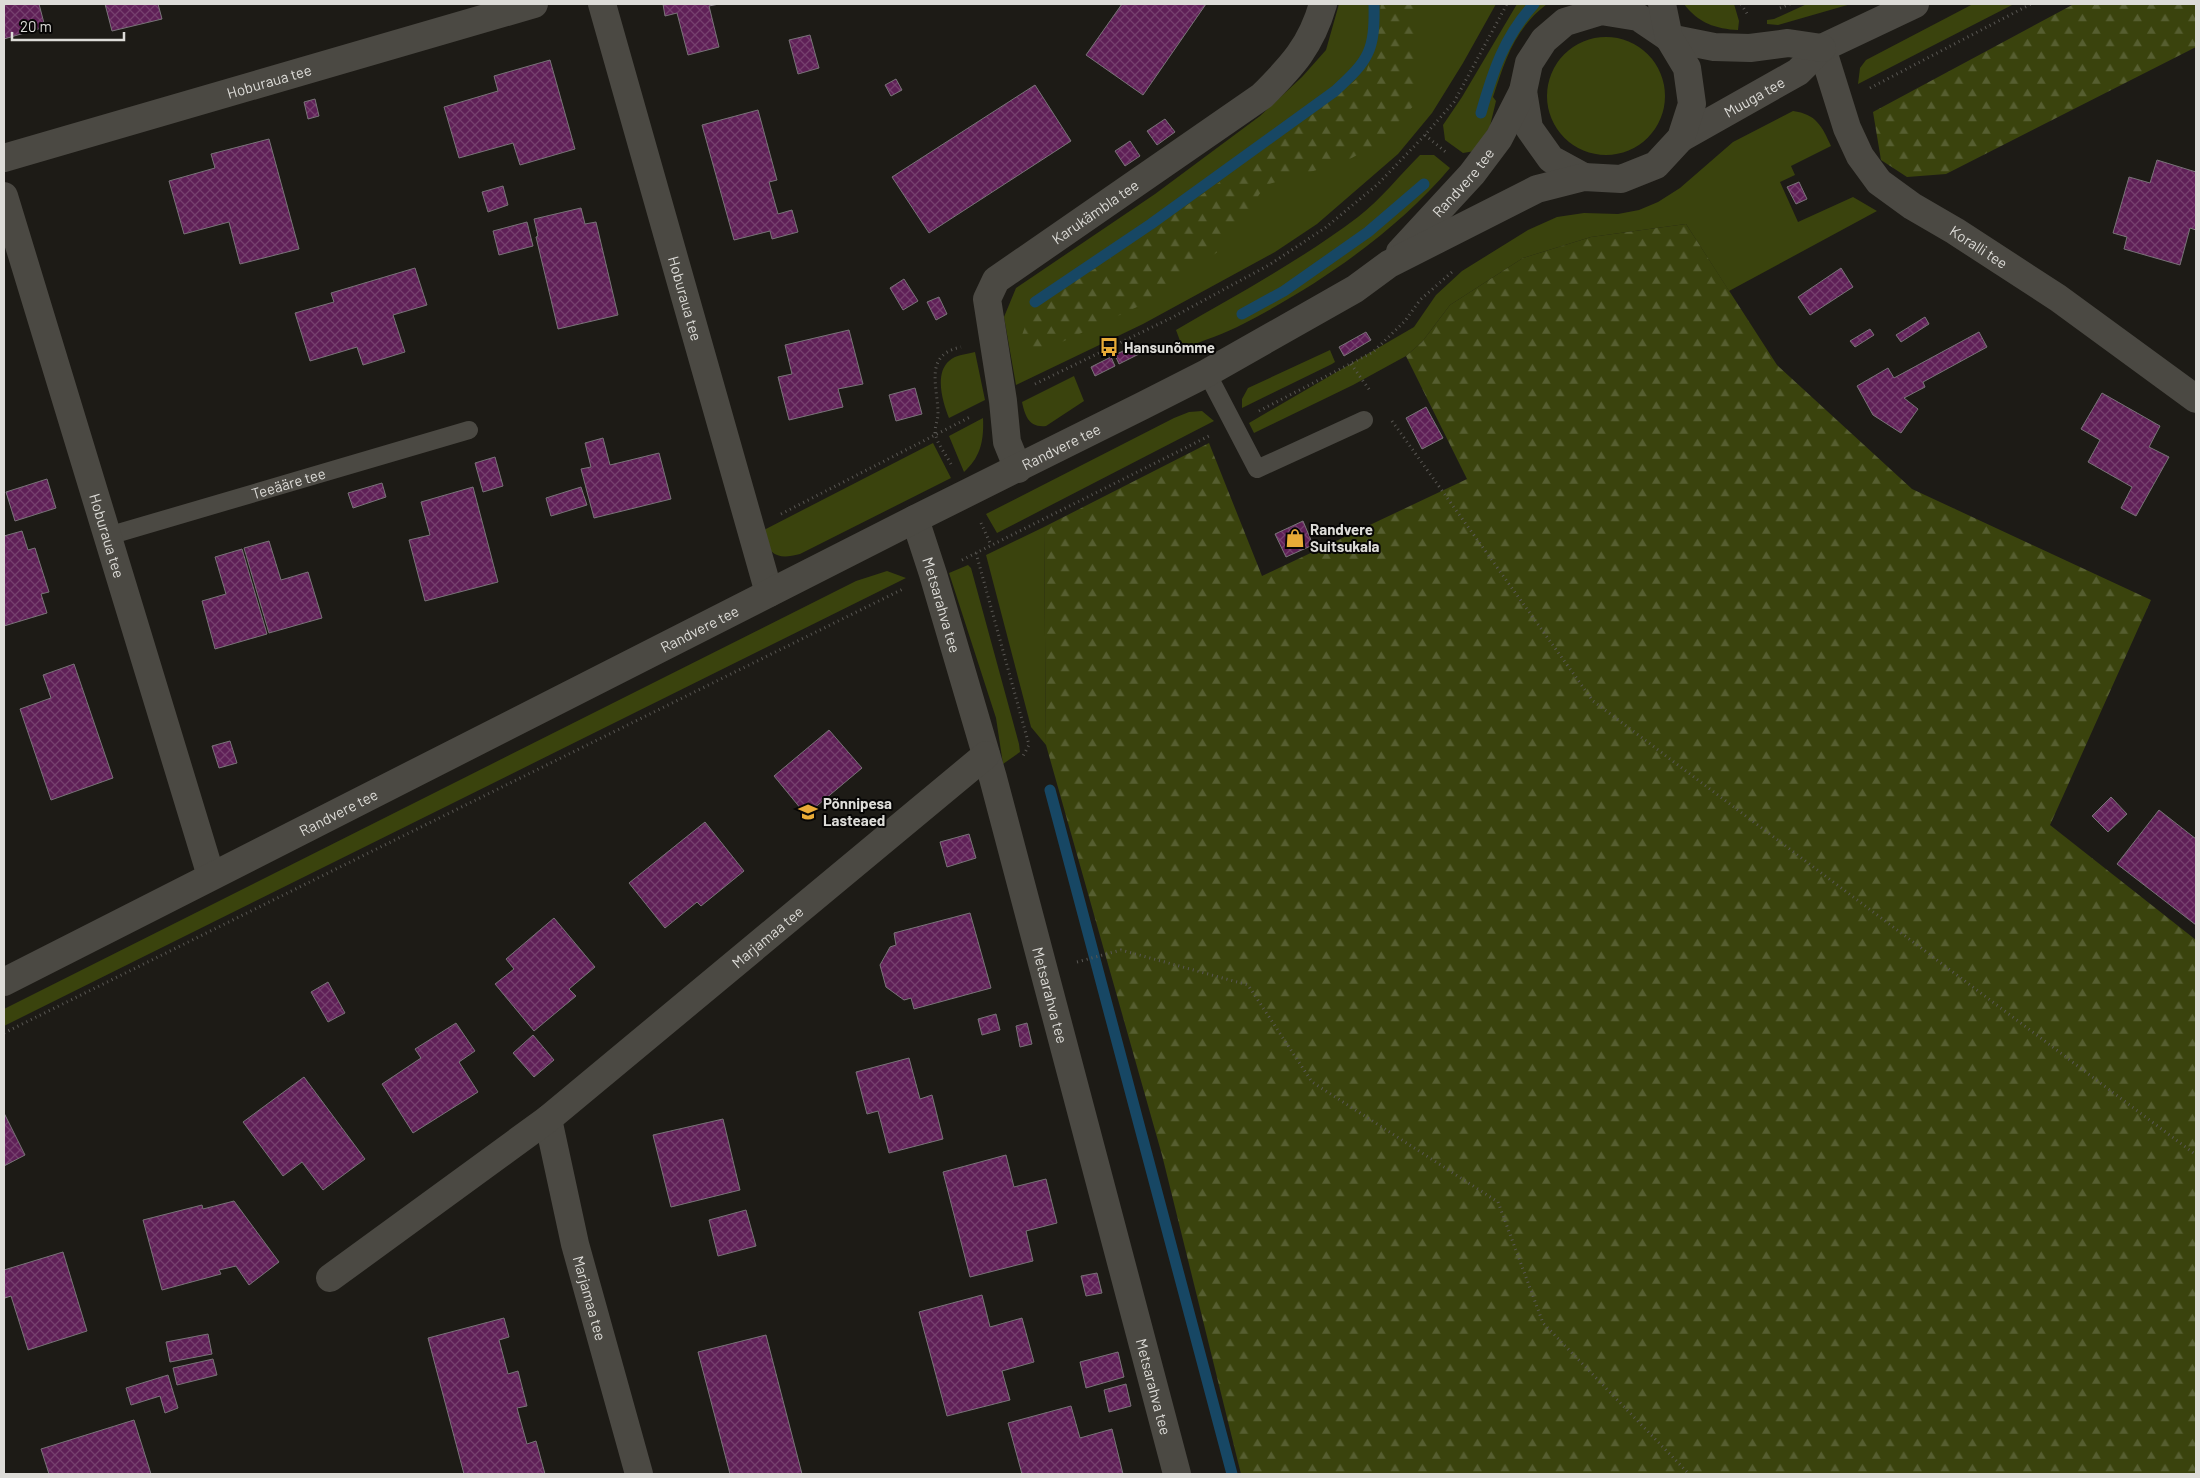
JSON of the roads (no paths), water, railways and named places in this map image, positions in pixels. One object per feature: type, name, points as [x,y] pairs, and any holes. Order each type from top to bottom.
[{"type":"street","name":"Hoburaua tee","points":[[4,158],[534,4]]},
{"type":"street","name":"Hoburaua tee","points":[[602,4],[769,593]]},
{"type":"street","name":"Karukämbla tee","points":[[1018,469],[1007,442],[1003,401],[987,299],[996,280],[1262,96],[1292,66],[1306,45],[1319,20],[1323,4]]},
{"type":"street","name":"Randvere tee","points":[[4,982],[1207,372],[1355,289],[1389,264],[1537,189],[1584,177],[1621,179],[1656,165],[1681,138],[1692,104],[1688,68],[1669,38],[1662,4]]},
{"type":"street","name":"Muuga tee","points":[[1681,138],[1798,72],[1822,48],[1899,7]]},
{"type":"street","name":"Randvere tee","points":[[1389,264],[1472,174],[1499,138],[1523,91],[1529,64],[1544,40],[1570,13],[1601,11],[1638,17],[1669,38]]},
{"type":"street","points":[[1669,38],[1714,47],[1750,48],[1788,43],[1822,48]]},
{"type":"street","name":"Koralli tee","points":[[1822,48],[1847,128],[1860,156],[1879,182],[1912,206],[1955,230],[2058,298],[2196,399]]},
{"type":"street","name":"Randvere tee","points":[[1523,91],[1529,128],[1551,159],[1584,177]]},
{"type":"street","name":"Hoburaua tee","points":[[4,196],[211,876]]},
{"type":"street","name":"Metsarahva tee","points":[[915,520],[933,574],[989,767],[1177,1474]]},
{"type":"street","name":"Marjamaa tee","points":[[330,1278],[548,1119],[989,767]]},
{"type":"street","name":"Marjamaa tee","points":[[548,1119],[575,1244],[639,1474]]},
{"type":"lane","points":[[1207,372],[1257,469],[1364,420]]},
{"type":"lane","name":"Teeääre tee","points":[[108,536],[469,430]]},
{"type":"waterway","points":[[1035,302],[1151,224],[1335,91],[1356,71],[1368,54],[1373,33],[1374,4]]},
{"type":"waterway","points":[[1481,113],[1490,83],[1507,42],[1534,4]]},
{"type":"waterway","points":[[1242,314],[1284,291],[1368,232],[1424,184]]},
{"type":"waterway","points":[[1050,790],[1232,1474]]},
{"type":"place","name":"Hansunõmme","points":[[1109,347]]},
{"type":"place","name":"Randvere Suitsukala","points":[[1295,538]]},
{"type":"place","name":"Põnnipesa Lasteaed","points":[[808,812]]}]
